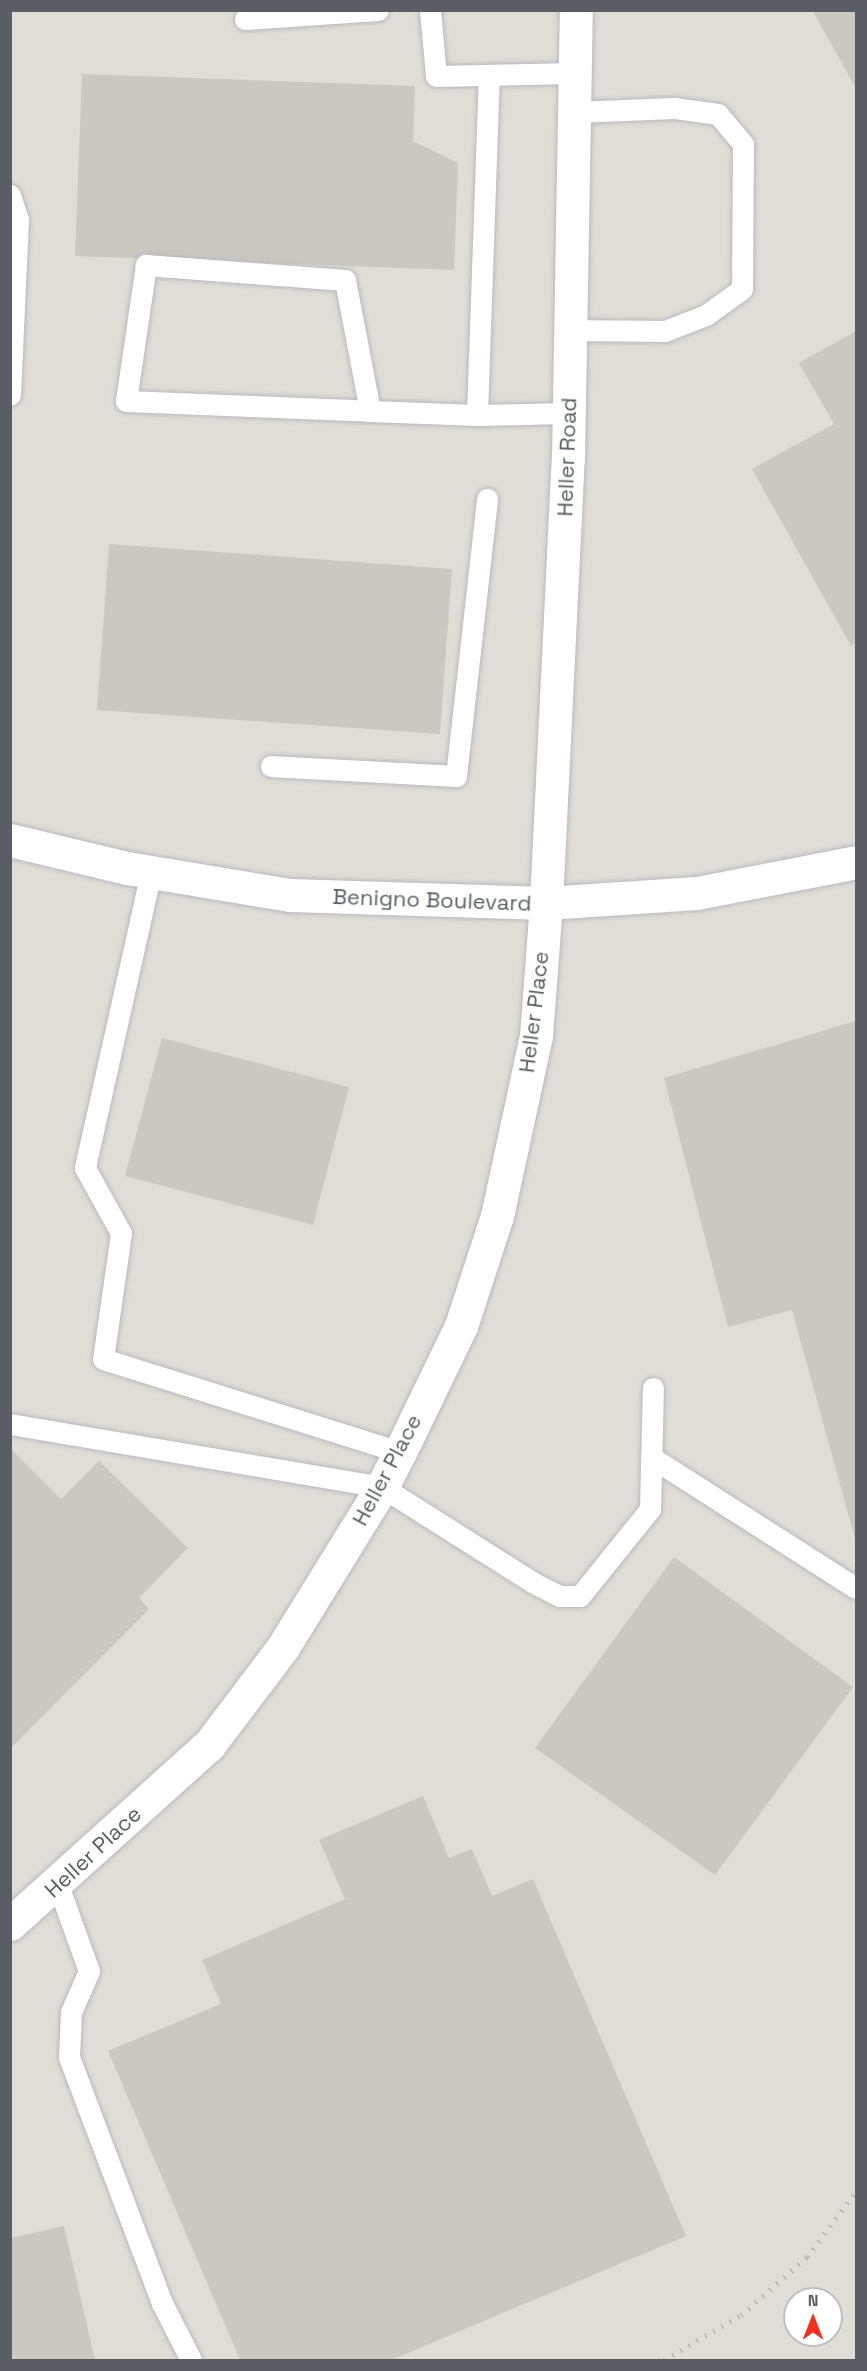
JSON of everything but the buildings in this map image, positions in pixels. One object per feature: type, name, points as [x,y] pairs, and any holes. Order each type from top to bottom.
[{"type":"street","name":"Heller Road","points":[[546,903],[569,413],[576,10]]},
{"type":"street","name":"Benigno Boulevard","points":[[10,840],[151,872],[290,895],[546,903],[697,893],[856,862]]},
{"type":"street","name":"Heller Place","points":[[10,1924],[58,1885],[209,1745],[283,1647],[382,1487],[461,1326],[497,1216],[536,1036],[546,903]]},
{"type":"lane","points":[[245,19],[378,10]]},
{"type":"lane","points":[[430,10],[436,76],[575,73]]},
{"type":"lane","points":[[477,415],[489,75]]},
{"type":"lane","points":[[571,330],[665,331],[706,315],[742,289],[742,144],[718,114],[675,108],[574,112]]},
{"type":"lane","points":[[10,195],[18,219],[10,395]]},
{"type":"lane","points":[[370,411],[345,280],[146,266],[126,401],[370,411],[477,415],[569,413]]},
{"type":"lane","points":[[271,766],[456,776],[487,500]]},
{"type":"lane","points":[[151,872],[85,1168],[121,1233],[103,1359],[400,1452]]},
{"type":"lane","points":[[10,1424],[382,1487],[532,1582],[560,1596],[580,1596],[650,1509],[653,1388]]},
{"type":"lane","points":[[651,1457],[856,1588]]},
{"type":"lane","points":[[58,1885],[89,1971],[71,2012],[69,2057],[162,2303],[191,2361]]},
{"type":"shaded area","points":[[11,11],[856,11],[856,2360],[11,2360]]},
{"type":"railway","points":[[664,2360],[741,2315],[807,2257],[856,2191]]}]
